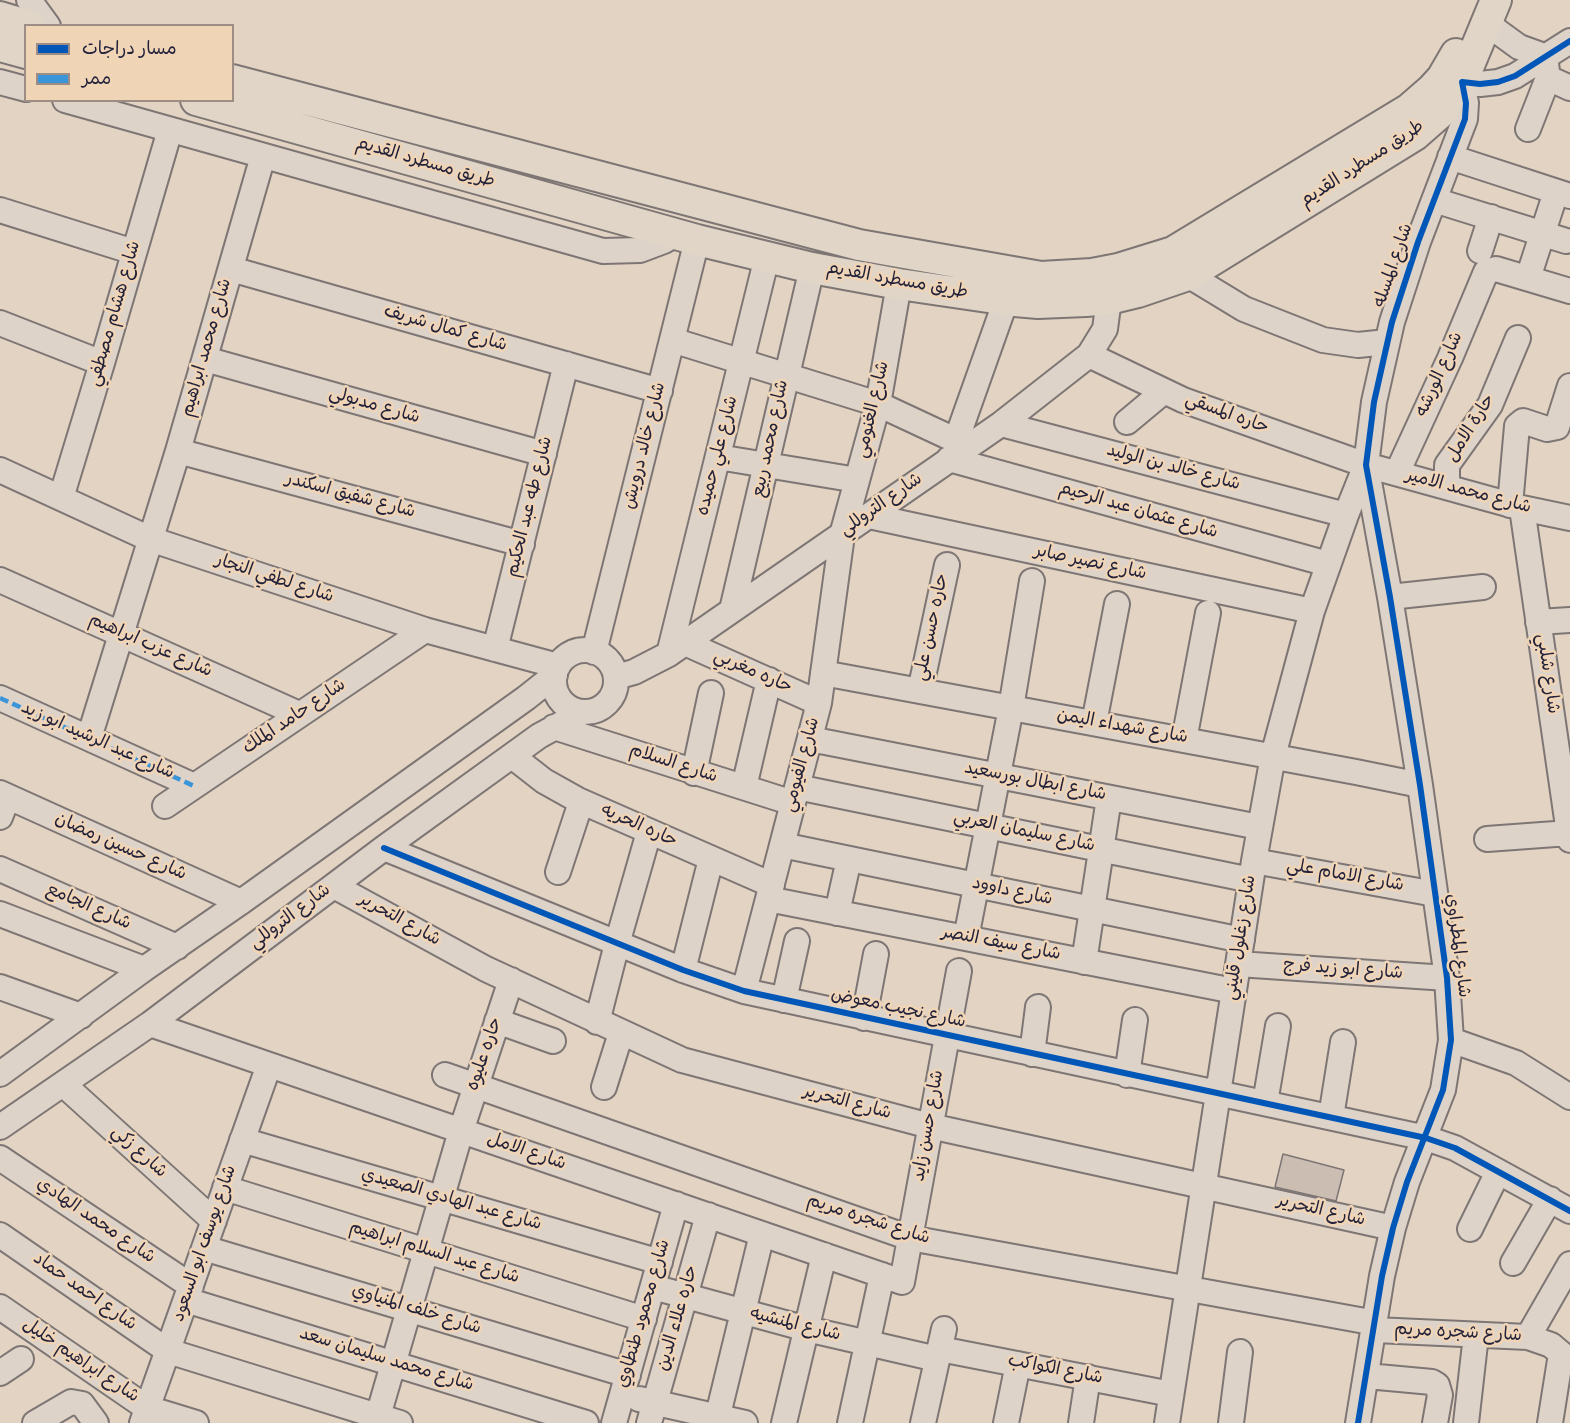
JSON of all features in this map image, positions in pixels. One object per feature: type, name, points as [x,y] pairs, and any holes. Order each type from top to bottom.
[{"type":"main road","name":"طريق مسطرد القديم","points":[[234,81],[859,245],[1041,277],[1067,276],[1118,269],[1173,252],[1409,109],[1432,89],[1450,65],[1486,7]]},
{"type":"main road","name":"طريق مسطرد القديم","points":[[203,102],[687,237],[812,268],[1006,300],[1062,303],[1109,299],[1166,284],[1188,275],[1415,135],[1439,114],[1462,82],[1486,7]]},
{"type":"main road","points":[[0,17],[24,24]]},
{"type":"main road","points":[[0,46],[24,52]]},
{"type":"street","points":[[29,0],[47,24]]},
{"type":"street","points":[[1486,7],[1502,35],[1546,67],[1570,88]]},
{"type":"street","points":[[1528,129],[1546,67],[1570,41]]},
{"type":"street","points":[[1462,82],[1480,84],[1498,82],[1546,67]]},
{"type":"street","points":[[0,82],[24,88]]},
{"type":"street","name":"شارع المسله","points":[[1366,465],[1374,402],[1387,342],[1466,111],[1462,82]]},
{"type":"street","points":[[72,102],[603,251],[640,250],[664,241],[687,237]]},
{"type":"street","name":"شارع هشام مصطفي","points":[[60,498],[170,130]]},
{"type":"street","name":"شارع محمد ابراهيم","points":[[89,738],[178,451],[263,156]]},
{"type":"street","points":[[1450,158],[1563,194],[1542,233],[1528,278],[1570,291]]},
{"type":"street","points":[[1434,200],[1566,241]]},
{"type":"street","points":[[0,210],[134,252]]},
{"type":"street","points":[[1480,251],[1491,217]]},
{"type":"street","name":"شارع خالد درويش","points":[[594,652],[672,340],[687,237]]},
{"type":"street","name":"شارع علي حميده","points":[[677,649],[718,457],[767,257]]},
{"type":"street","name":"شارع محمد ربيع","points":[[732,610],[812,268]]},
{"type":"street","name":"شارع كمال شريف","points":[[231,269],[660,391]]},
{"type":"street","name":"شارع الورشه","points":[[1397,473],[1450,358],[1483,276],[1486,272],[1496,270],[1528,278]]},
{"type":"street","points":[[1188,275],[1244,309],[1323,339],[1358,345],[1387,342]]},
{"type":"street","name":"شارع الغنومي","points":[[842,535],[878,404],[899,284]]},
{"type":"street","name":"شارع التروللي","points":[[616,677],[634,672],[677,649],[869,516],[958,449],[1001,424],[1089,355],[1105,329],[1109,299]]},
{"type":"street","points":[[958,449],[1006,300]]},
{"type":"street","points":[[0,323],[102,363]]},
{"type":"street","name":"حارة الامل","points":[[1450,488],[1446,473],[1448,465],[1490,405],[1518,338]]},
{"type":"street","name":"شارع عثمان عبد الرحيم","points":[[672,340],[878,404],[958,449],[1328,564]]},
{"type":"street","name":"حاره المسقي","points":[[1089,355],[1164,392],[1366,465]]},
{"type":"street","name":"شارع مدبولي","points":[[205,359],[544,454]]},
{"type":"street","name":"شارع طه عبد الحكيم","points":[[495,649],[566,364]]},
{"type":"street","name":"شارع شلبي","points":[[1569,831],[1538,622],[1516,507],[1517,426],[1527,421],[1547,429],[1554,429],[1559,424],[1570,386]]},
{"type":"street","points":[[1128,422],[1164,392]]},
{"type":"street","name":"شارع خالد بن الوليد","points":[[1001,424],[1346,515]]},
{"type":"street","name":"شارع شفيق اسكندر","points":[[178,451],[522,544]]},
{"type":"street","points":[[718,457],[857,480]]},
{"type":"street","name":"شارع محمد الامير","points":[[1366,465],[1516,507],[1570,518]]},
{"type":"street","name":"شارع زغلول قليني","points":[[1167,1423],[1259,827],[1273,756],[1311,611],[1366,465]]},
{"type":"street","name":"شارع المطراوي","points":[[1359,1423],[1382,1276],[1393,1228],[1407,1182],[1443,1090],[1451,1040],[1447,978],[1420,785],[1366,465]]},
{"type":"street","name":"شارع لطفي النجار","points":[[0,470],[150,539],[425,630],[495,649],[556,671]]},
{"type":"street","name":"شارع نصير صابر","points":[[869,516],[1311,611]]},
{"type":"street","name":"شارع الفيومي","points":[[744,991],[819,703],[842,535]]},
{"type":"street","name":"حاره حسن علي","points":[[920,691],[947,565]]},
{"type":"street","name":"شارع عزب ابراهيم","points":[[0,580],[299,714]]},
{"type":"street","points":[[966,938],[1011,708],[1032,581]]},
{"type":"street","points":[[1390,597],[1483,587]]},
{"type":"street","points":[[1094,723],[1118,604]]},
{"type":"street","points":[[1184,740],[1208,613]]},
{"type":"street","points":[[1538,622],[1570,620]]},
{"type":"street","name":"شارع حامد الملك","points":[[165,806],[425,630]]},
{"type":"street","name":"حاره مغربي","points":[[677,649],[769,680],[819,703]]},
{"type":"street","points":[[0,1074],[526,698],[556,671],[564,658],[573,653],[594,652],[609,662],[616,677],[615,686],[608,702],[592,711],[574,711],[560,700],[556,692],[556,671]]},
{"type":"street","name":"شارع شهداء اليمن","points":[[823,673],[1420,785]]},
{"type":"street","points":[[744,788],[769,680]]},
{"type":"street","points":[[694,772],[711,693]]},
{"type":"street","name":"شارع عبد الرشيد ابو زيد","points":[[0,698],[194,786]]},
{"type":"street","name":"شارع التروللي","points":[[0,1127],[150,1024],[384,848],[512,756],[554,727],[583,712]]},
{"type":"street","name":"شارع السلام","points":[[554,727],[744,788],[795,795]]},
{"type":"street","name":"شارع ابطال بورسعيد","points":[[810,739],[1259,827]]},
{"type":"street","name":"حاره الحريه","points":[[512,756],[560,792],[711,859],[770,892]]},
{"type":"street","name":"شارع سليمان العربي","points":[[795,795],[988,826],[1101,849],[1253,870]]},
{"type":"street","points":[[1084,962],[1109,798]]},
{"type":"street","name":"شارع حسين رمضان","points":[[3,802],[241,902]]},
{"type":"street","points":[[558,873],[581,802]]},
{"type":"street","points":[[1487,839],[1569,831]]},
{"type":"street","points":[[597,1022],[649,832]]},
{"type":"street","name":"شارع داوود","points":[[782,845],[1242,940]]},
{"type":"street","name":"شارع نجيب معوض","points":[[384,848],[617,944],[744,991],[1426,1138],[1455,1148],[1560,1205]]},
{"type":"street","points":[[683,970],[711,859]]},
{"type":"street","points":[[837,913],[849,859]]},
{"type":"street","name":"شارع الجامع","points":[[0,869],[177,946]]},
{"type":"street","name":"شارع الامام علي","points":[[1253,870],[1435,894]]},
{"type":"street","name":"شارع التحرير","points":[[334,886],[511,980],[682,1060],[930,1126],[1393,1228]]},
{"type":"street","name":"شارع سيف النصر","points":[[770,892],[837,913],[1234,991]]},
{"type":"street","points":[[0,914],[144,969]]},
{"type":"street","points":[[784,1000],[797,941]]},
{"type":"street","points":[[864,1018],[876,954]]},
{"type":"street","name":"شارع ابو زيد فرج","points":[[1238,964],[1447,978]]},
{"type":"street","name":"شارع حسن زايد","points":[[850,1423],[867,1344],[910,1238],[958,971]]},
{"type":"street","name":"حاره عليوه","points":[[385,1421],[393,1364],[475,1085],[511,980]]},
{"type":"street","points":[[0,987],[81,1016]]},
{"type":"street","points":[[497,1021],[550,1050],[565,1006]]},
{"type":"street","points":[[1032,1054],[1038,1007]]},
{"type":"street","points":[[1127,1075],[1135,1020]]},
{"type":"street","name":"شارع الامل","points":[[150,1024],[892,1278]]},
{"type":"street","points":[[1265,1103],[1278,1026]]},
{"type":"street","points":[[604,1087],[621,1033]]},
{"type":"street","points":[[1451,1040],[1516,1063],[1570,1096]]},
{"type":"street","points":[[1331,1117],[1343,1042]]},
{"type":"street","name":"شارع يوسف ابو السعود","points":[[145,1416],[269,1065]]},
{"type":"street","name":"شارع شجره مريم","points":[[445,1075],[910,1238],[1188,1288],[1375,1327],[1528,1337],[1551,1345],[1566,1357]]},
{"type":"street","name":"شارع زكي","points":[[63,1084],[214,1221]]},
{"type":"street","name":"شارع عبد الهادي الصعيدي","points":[[242,1140],[660,1262]]},
{"type":"street","name":"شارع محمد الهادي","points":[[0,1158],[188,1293]]},
{"type":"street","points":[[1470,1229],[1498,1172]]},
{"type":"street","name":"شارع عبد السلام ابراهيم","points":[[225,1188],[644,1319]]},
{"type":"street","name":"شارع محمود طنطاوي","points":[[614,1423],[676,1204]]},
{"type":"street","points":[[1513,1263],[1560,1205]]},
{"type":"street","name":"حاره علاء الدين","points":[[652,1413],[708,1215]]},
{"type":"street","points":[[717,1420],[762,1234]]},
{"type":"street","name":"شارع احمد حماد","points":[[0,1235],[168,1352],[385,1421]]},
{"type":"street","name":"شارع خلف المنياوي","points":[[204,1248],[409,1309],[625,1385],[652,1413],[745,1423]]},
{"type":"street","points":[[784,1423],[824,1255]]},
{"type":"street","points":[[1528,1337],[1570,1264]]},
{"type":"street","name":"شارع المنشيه","points":[[654,1287],[867,1344],[940,1345]]},
{"type":"street","name":"شارع محمد سليمان سعد","points":[[188,1293],[393,1364],[586,1423]]},
{"type":"street","name":"شارع ابراهيم خليل","points":[[0,1307],[145,1416],[196,1423]]},
{"type":"street","points":[[1466,1423],[1476,1335]]},
{"type":"street","points":[[923,1423],[940,1345]]},
{"type":"street","name":"شارع الكواكب","points":[[940,1345],[1018,1364],[1171,1394]]},
{"type":"street","points":[[1231,1423],[1240,1352]]},
{"type":"street","points":[[1550,1423],[1566,1357]]},
{"type":"street","points":[[0,1373],[21,1359]]},
{"type":"street","points":[[1006,1423],[1018,1364]]},
{"type":"street","points":[[1367,1376],[1432,1382],[1437,1385],[1440,1395],[1435,1423]]},
{"type":"street","points":[[1081,1423],[1088,1377]]},
{"type":"street","points":[[35,1423],[71,1402],[82,1404],[96,1423]]},
{"type":"building","points":[[1283,1154],[1344,1170],[1336,1201],[1275,1187]]},
{"type":"marked path","points":[[0,698],[194,786]]},
{"type":"cycle path","points":[[1358,1423],[1382,1276],[1393,1228],[1407,1182],[1443,1090],[1451,1040],[1447,978],[1420,785],[1366,465],[1374,402],[1392,322],[1418,242],[1465,119],[1466,103],[1462,82],[1480,84],[1498,82],[1515,76],[1570,41]]},
{"type":"cycle path","points":[[384,848],[683,970],[744,991],[1426,1138],[1455,1148],[1570,1211]]}]
